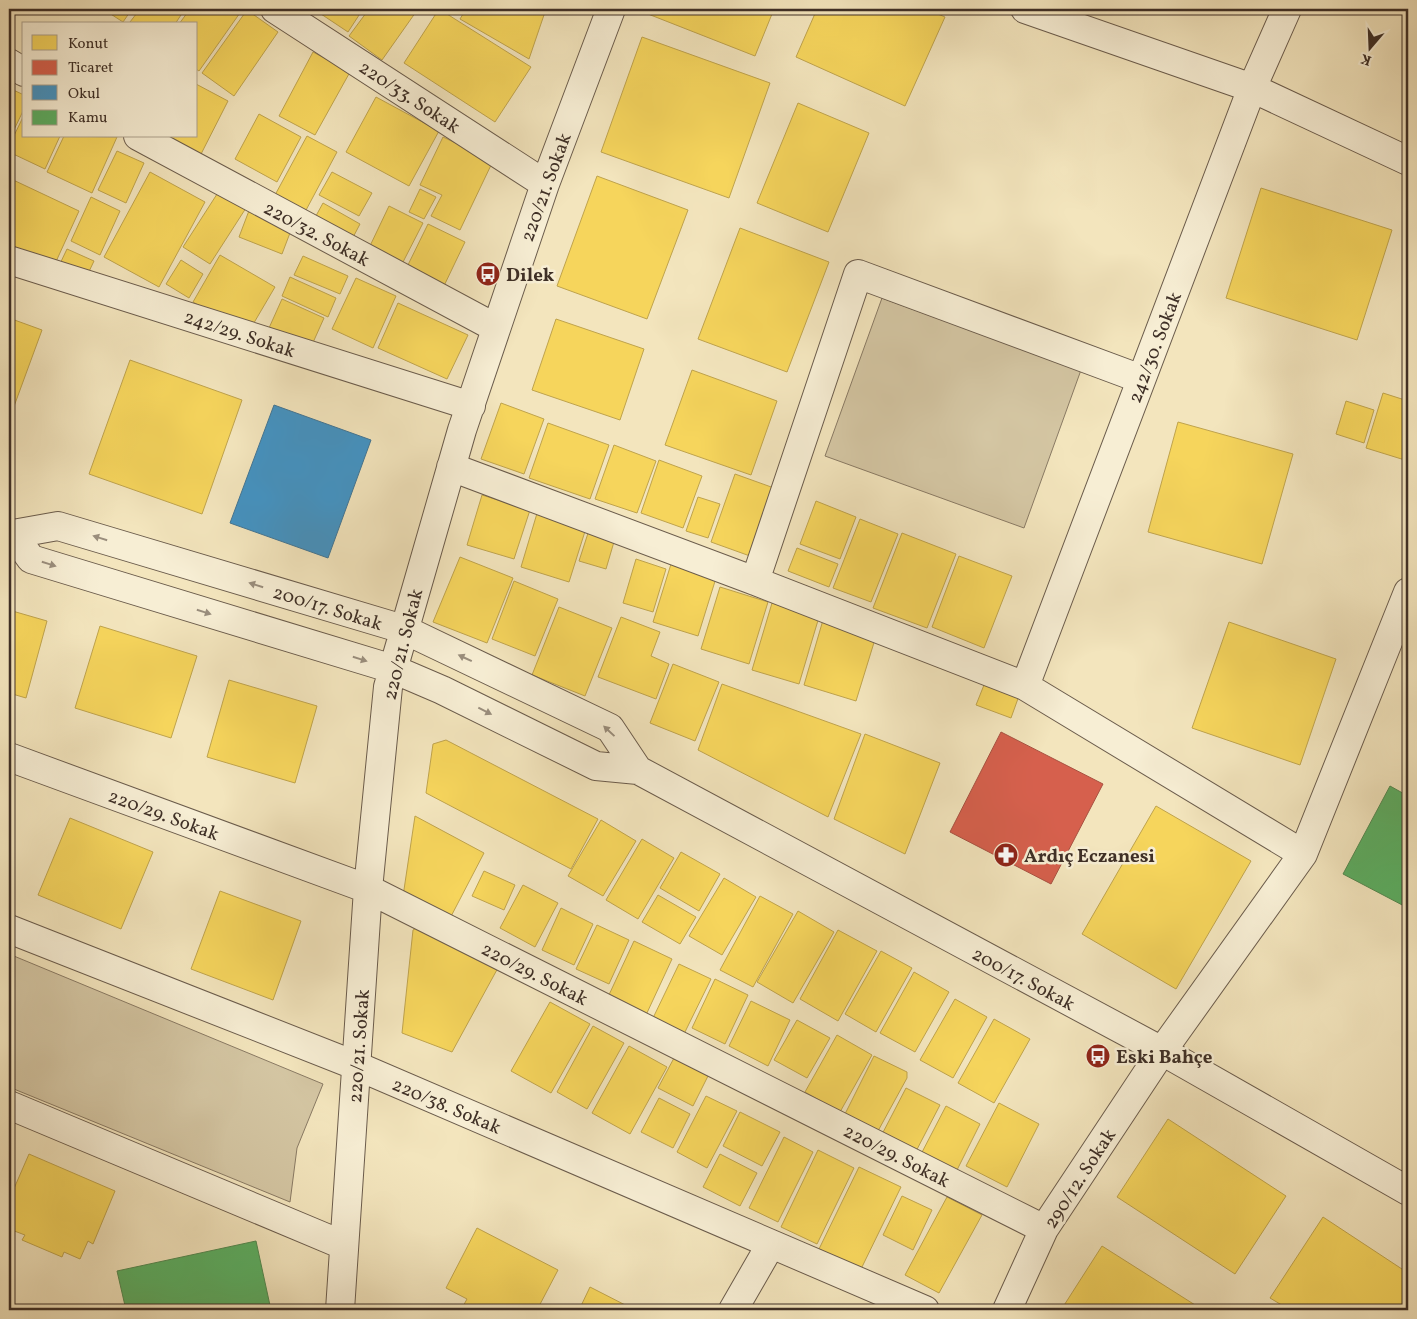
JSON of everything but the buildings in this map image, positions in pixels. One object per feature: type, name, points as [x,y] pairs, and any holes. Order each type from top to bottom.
[{"type":"street","name":"220/33. Sokak","points":[[275,9],[545,184]]},
{"type":"street","name":"220/21. Sokak","points":[[340,1310],[368,889],[388,687],[403,629],[451,467],[496,328],[545,184],[611,9]]},
{"type":"street","points":[[1025,9],[1252,88],[1408,160]]},
{"type":"street","name":"242/30. Sokak","points":[[1025,686],[1252,88],[1287,9]]},
{"type":"street","points":[[9,63],[22,71]]},
{"type":"street","name":"220/32. Sokak","points":[[142,138],[496,328]]},
{"type":"street","name":"242/29. Sokak","points":[[9,260],[471,406]]},
{"type":"street","points":[[755,581],[858,274],[1142,379]]},
{"type":"street","points":[[451,467],[755,581],[1025,686],[1303,854]]},
{"type":"street","name":"200/17. Sokak","points":[[638,770],[610,728],[403,629],[58,526],[11,533],[31,559],[393,669],[442,690],[596,766],[638,770],[1162,1051],[1408,1191]]},
{"type":"street","name":"290/12. Sokak","points":[[1007,1310],[1044,1229],[1162,1051],[1303,854],[1408,592]]},
{"type":"street","name":"220/29. Sokak","points":[[9,757],[368,889],[1044,1229]]},
{"type":"street","name":"220/38. Sokak","points":[[9,929],[357,1066],[925,1310]]},
{"type":"street","points":[[9,1105],[343,1245]]},
{"type":"street","points":[[733,1310],[771,1244]]},
{"type":"shaded area","points":[[882,298],[1081,370],[1024,528],[825,456]]},
{"type":"shaded area","points":[[9,954],[323,1084],[297,1148],[290,1202],[9,1087]]},
{"type":"place","name":"Dilek","points":[[488,274]]},
{"type":"place","name":"Ardıç Eczanesi","points":[[1006,855]]},
{"type":"place","name":"Eski Bahçe","points":[[1098,1056]]}]
